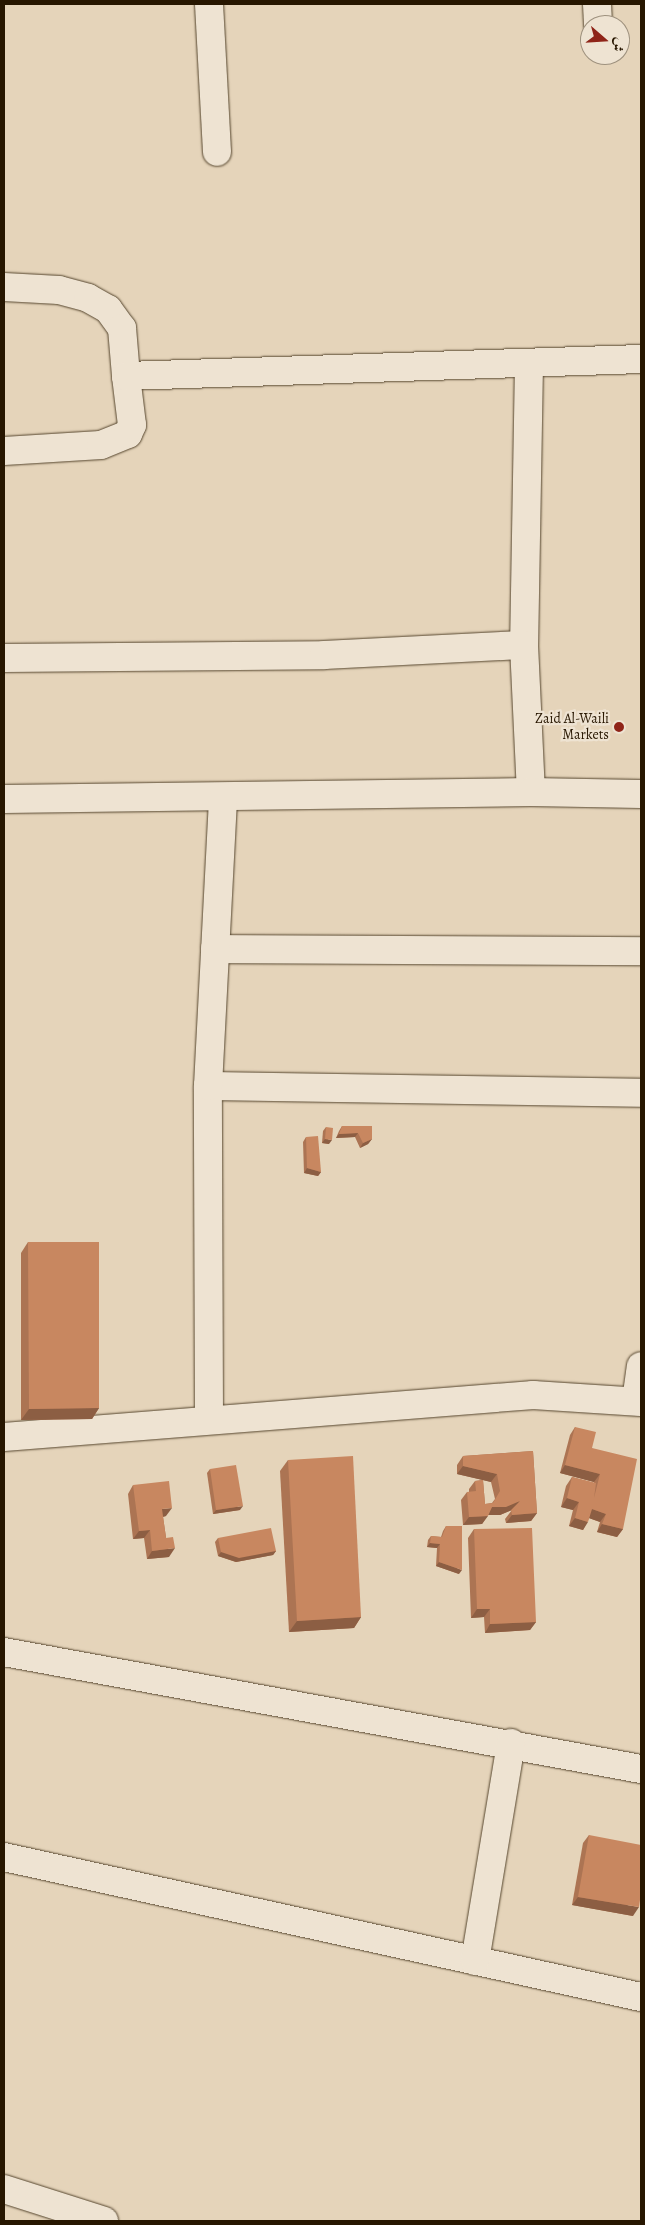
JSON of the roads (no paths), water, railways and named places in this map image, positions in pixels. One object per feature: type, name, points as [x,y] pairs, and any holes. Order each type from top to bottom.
[{"type":"street","points":[[209,4],[217,152]]},
{"type":"street","points":[[4,287],[59,290],[88,298],[108,309],[122,328],[132,425],[128,434],[101,445],[4,451]]},
{"type":"street","points":[[126,376],[641,359]]},
{"type":"street","points":[[529,364],[524,645],[530,792]]},
{"type":"street","points":[[4,658],[324,655],[524,645]]},
{"type":"street","points":[[4,799],[222,798],[530,792],[641,794]]},
{"type":"street","points":[[209,1420],[208,1086],[222,798]]},
{"type":"street","points":[[215,949],[641,951]]},
{"type":"street","points":[[208,1086],[641,1093]]},
{"type":"street","points":[[4,1437],[533,1394],[639,1401],[641,1366]]},
{"type":"street","points":[[4,1652],[511,1743],[641,1769]]},
{"type":"street","points":[[475,1961],[511,1743]]},
{"type":"street","points":[[4,1857],[641,1997]]},
{"type":"street","points":[[4,2189],[104,2221]]},
{"type":"place","name":"Zaid Al-Waili Markets","points":[[619,727]]}]
